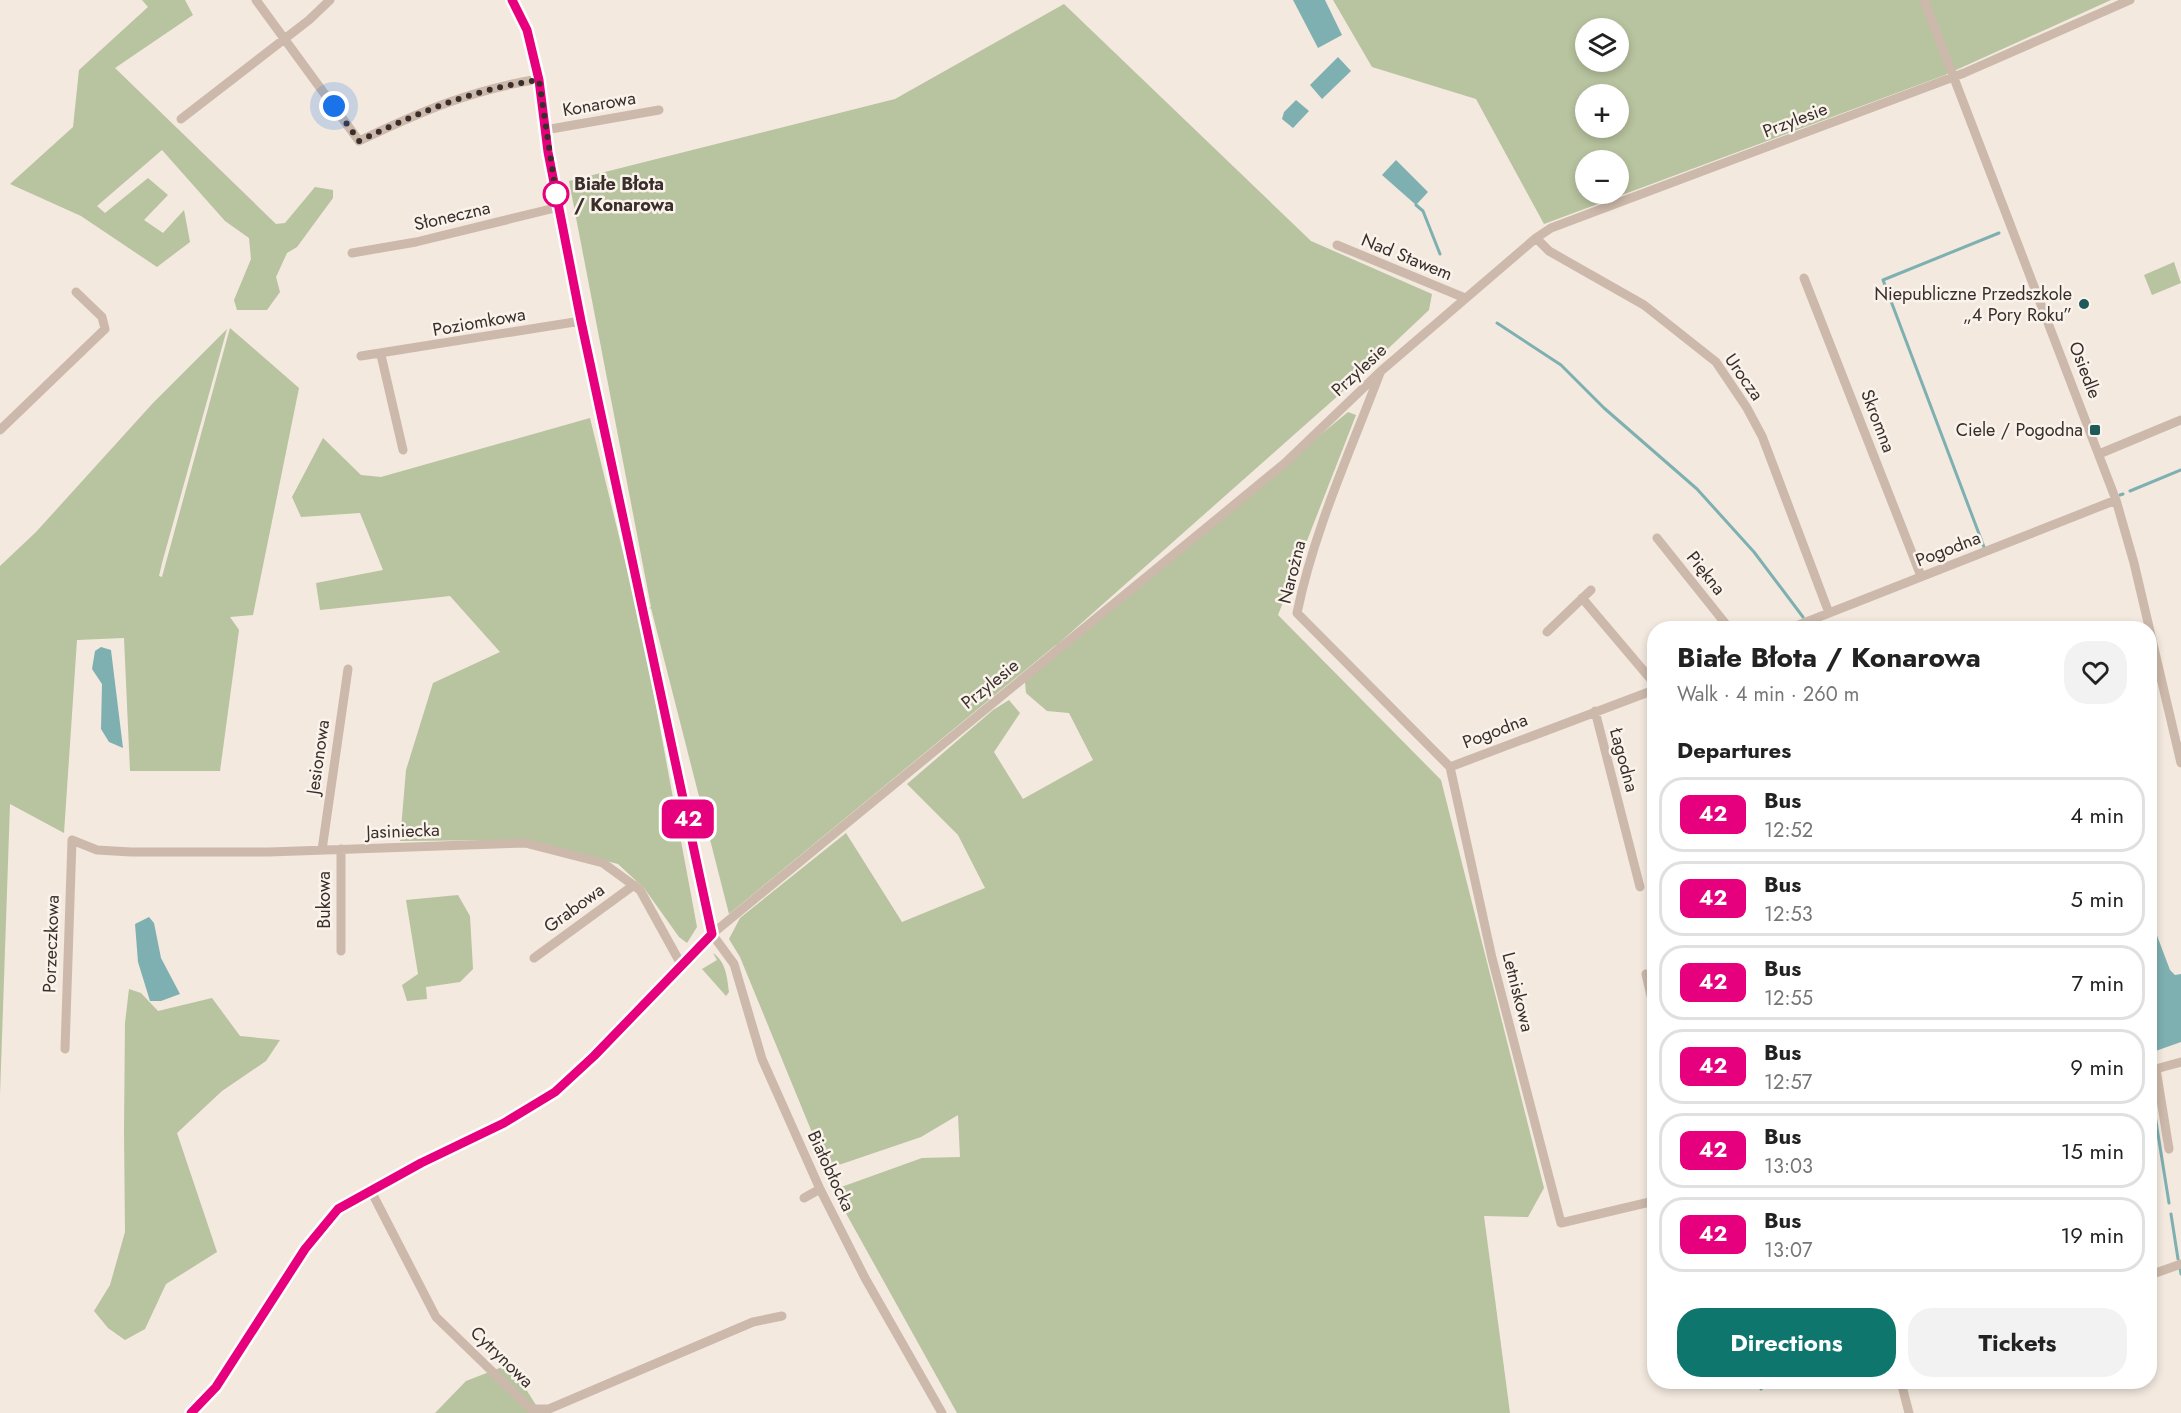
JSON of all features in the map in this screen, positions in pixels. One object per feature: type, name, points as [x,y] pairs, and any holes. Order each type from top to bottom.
[{"type":"street","points":[[256,0],[359,141],[429,107],[478,91],[539,80]]},
{"type":"street","points":[[181,119],[330,0]]},
{"type":"street","points":[[195,1412],[221,1380],[317,1232],[338,1209],[370,1189],[504,1123],[555,1092],[580,1071],[712,934],[581,321],[545,130],[539,80],[527,30],[512,0]]},
{"type":"street","name":"Osiedle","points":[[1924,0],[2116,500],[2148,621]]},
{"type":"street","name":"Przylesie","points":[[712,934],[1285,463],[1381,371],[1536,238],[1551,228],[1954,77],[2130,0]]},
{"type":"street","name":"Konarowa","points":[[545,130],[659,110]]},
{"type":"street","name":"Słoneczna","points":[[352,253],[416,242],[559,207]]},
{"type":"street","name":"Urocza","points":[[1536,238],[1548,251],[1644,306],[1716,362],[1747,408],[1762,436],[1829,613]]},
{"type":"street","name":"Nad Stawem","points":[[1337,245],[1465,298]]},
{"type":"street","name":"Skromna","points":[[1804,278],[1921,576]]},
{"type":"street","points":[[0,430],[105,329],[102,317],[76,292]]},
{"type":"street","name":"Poziomkowa","points":[[362,356],[381,355],[581,321]]},
{"type":"street","points":[[381,355],[403,450]]},
{"type":"street","name":"Narożna","points":[[1381,371],[1325,515],[1302,586],[1297,613],[1450,767]]},
{"type":"street","points":[[2099,454],[2181,420]]},
{"type":"street","name":"Pogodna","points":[[1809,621],[2116,500]]},
{"type":"street","name":"Piękna","points":[[1657,538],[1724,621]]},
{"type":"street","points":[[1547,632],[1591,590]]},
{"type":"street","points":[[1582,598],[1647,675]]},
{"type":"street","name":"Osiedle","points":[[2157,661],[2181,763]]},
{"type":"street","name":"Jesionowa","points":[[322,850],[348,669]]},
{"type":"street","name":"Pogodna","points":[[1450,767],[1647,692]]},
{"type":"street","name":"Łagodna","points":[[1595,711],[1640,887]]},
{"type":"street","name":"Letniskowa","points":[[1450,767],[1492,958],[1561,1223],[1647,1203]]},
{"type":"street","name":"Jasiniecka","points":[[72,840],[97,850],[131,852],[322,850],[525,843],[603,863],[634,885],[640,890],[682,966]]},
{"type":"street","name":"Porzeczkowa","points":[[65,1049],[72,840]]},
{"type":"street","name":"Bukowa","points":[[341,849],[341,951]]},
{"type":"street","name":"Grabowa","points":[[534,958],[634,885]]},
{"type":"street","name":"Białobłocka","points":[[712,934],[734,964],[759,1050],[820,1189],[865,1278],[942,1413]]},
{"type":"street","points":[[1646,974],[1647,978]]},
{"type":"street","points":[[2157,1069],[2181,1062]]},
{"type":"street","points":[[2157,1093],[2169,1149]]},
{"type":"street","name":"Cytrynowa","points":[[370,1189],[436,1317],[531,1409],[549,1409],[753,1322],[782,1317]]},
{"type":"street","points":[[804,1198],[820,1189]]},
{"type":"street","points":[[2157,1273],[2181,1264]]},
{"type":"street","points":[[1903,1389],[1909,1413]]},
{"type":"green space","points":[[142,0],[185,0],[193,15],[115,68],[276,224],[285,223],[315,187],[333,190],[333,198],[297,247],[287,253],[276,277],[280,292],[267,310],[237,310],[234,300],[251,259],[249,238],[225,221],[162,150],[97,206],[105,213],[148,178],[168,195],[144,220],[163,233],[184,210],[190,242],[157,267],[81,216],[10,184],[73,127],[79,70],[148,7]]},
{"type":"green space","points":[[1333,0],[2111,0],[1945,75],[1629,192],[1629,150],[1575,150],[1575,204],[1598,204],[1544,224],[1476,99],[1372,67]]},
{"type":"green space","points":[[1064,4],[1311,241],[1432,294],[1429,310],[1340,394],[1059,643],[1063,648],[1348,412],[1356,415],[1278,615],[1441,780],[1544,1188],[1528,1217],[1484,1216],[1510,1413],[957,1413],[833,1190],[922,1158],[960,1157],[958,1115],[921,1137],[827,1169],[740,957],[729,939],[740,918],[846,833],[902,922],[985,888],[958,835],[907,784],[993,710],[1009,700],[1020,713],[994,752],[1023,799],[1093,760],[1069,713],[1047,711],[1026,693],[1025,682],[1057,644],[729,914],[651,608],[639,615],[697,927],[687,943],[679,937],[644,888],[618,864],[524,840],[400,841],[406,770],[433,683],[500,652],[450,596],[320,610],[316,583],[383,570],[360,513],[301,517],[292,497],[323,438],[361,475],[381,477],[590,418],[638,614],[651,607],[569,181],[895,99]]},
{"type":"green space","points":[[2174,262],[2181,283],[2152,295],[2144,275]]},
{"type":"green space","points":[[230,328],[299,388],[253,615],[230,617],[239,630],[220,771],[130,771],[124,638],[77,640],[64,833],[10,804],[0,1095],[0,566],[36,532],[153,403],[227,329],[162,563],[159,576],[162,577]]},
{"type":"green space","points":[[458,895],[470,916],[473,969],[460,982],[426,987],[427,999],[407,1001],[402,985],[418,974],[406,900]]},
{"type":"green space","points":[[713,953],[721,961],[725,970],[729,992],[726,996],[702,969],[717,960]]},
{"type":"green space","points":[[129,989],[141,993],[158,1011],[212,998],[240,1036],[280,1040],[266,1061],[222,1091],[177,1133],[217,1252],[166,1284],[145,1329],[125,1340],[108,1328],[94,1311],[110,1285],[125,1232],[125,1023]]},
{"type":"green space","points":[[510,1364],[541,1413],[435,1413],[466,1381]]},
{"type":"water","points":[[1293,0],[1325,0],[1342,35],[1318,48]]},
{"type":"water","points":[[1338,57],[1351,71],[1322,99],[1310,85]]},
{"type":"water","points":[[1296,100],[1309,111],[1293,128],[1282,119],[1284,112]]},
{"type":"water","points":[[1396,160],[1428,192],[1416,205],[1382,175]]},
{"type":"water","points":[[101,647],[111,650],[123,748],[109,742],[101,729],[102,684],[92,669],[95,651]]},
{"type":"water","points":[[149,917],[154,923],[161,958],[180,994],[161,1001],[150,1001],[138,962],[135,924]]},
{"type":"water","points":[[2157,936],[2170,970],[2175,975],[2181,974],[2181,1042],[2157,1051]]},
{"type":"waterway","points":[[1416,205],[1423,211],[1440,254]]},
{"type":"waterway","points":[[1984,547],[1883,280],[1999,233]]},
{"type":"waterway","points":[[1497,323],[1561,365],[1604,408],[1697,489],[1754,552],[1803,617]]},
{"type":"waterway","points":[[2130,491],[2181,470]]},
{"type":"waterway","points":[[2157,1128],[2169,1203]]},
{"type":"waterway","points":[[2171,1214],[2178,1259]]},
{"type":"waterway","points":[[2180,1268],[2181,1274]]},
{"type":"bus line","name":"42","points":[[191,1413],[216,1387],[305,1249],[338,1209],[352,1199],[421,1163],[504,1123],[555,1092],[580,1071],[623,1028],[712,934],[581,321],[548,152],[539,80],[527,30],[512,0]]},
{"type":"place","name":"Białe Błota / Konarowa","points":[[556,194]]},
{"type":"place","name":"Niepubliczne Przedszkole „4 Pory Roku”","points":[[2084,304]]},
{"type":"place","name":"Ciele / Pogodna","points":[[2095,430]]},
{"type":"route","points":[[334,106],[359,141],[429,107],[478,91],[539,80],[556,194]]}]
